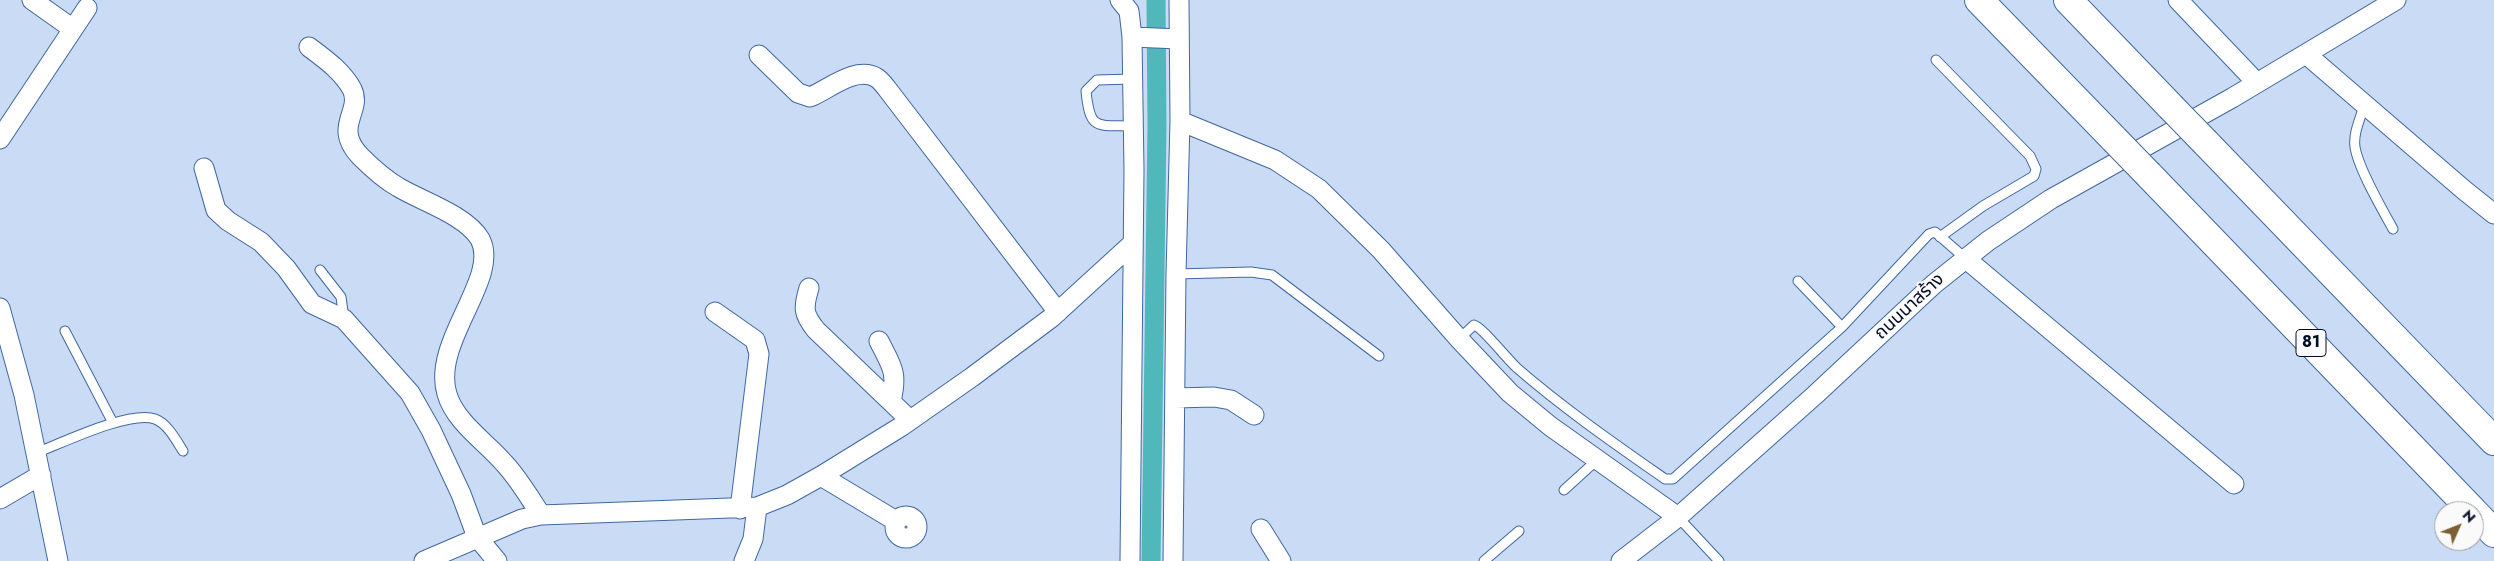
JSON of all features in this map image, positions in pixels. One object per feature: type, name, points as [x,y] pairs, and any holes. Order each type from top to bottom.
[{"type":"highway","name":"81","points":[[1979,0],[2463,501]]},
{"type":"highway","points":[[2068,0],[2494,442]]},
{"type":"highway","name":"81","points":[[2484,522],[2494,533]]},
{"type":"street","points":[[32,0],[73,29]]},
{"type":"street","points":[[1173,561],[1176,274],[1180,121],[1173,39],[1179,0]]},
{"type":"street","points":[[2178,0],[2257,83]]},
{"type":"street","name":"ถนนนาสร้าง","points":[[1621,561],[1678,516],[1815,395],[1965,258],[2012,223],[2051,199],[2232,98],[2396,0]]},
{"type":"street","points":[[1126,4],[1137,38],[1132,80],[1130,561]]},
{"type":"street","points":[[0,139],[87,8]]},
{"type":"street","points":[[1137,38],[1173,39]]},
{"type":"street","points":[[309,47],[337,69],[352,90],[354,107],[347,129],[351,145],[396,186],[461,220],[480,240],[483,256],[480,279],[452,338],[446,359],[444,378],[447,394],[454,410],[520,481],[542,515]]},
{"type":"street","points":[[2306,54],[2364,106],[2494,214]]},
{"type":"street","points":[[759,55],[798,93],[810,97],[838,81],[858,75],[876,78],[888,90],[1058,312]]},
{"type":"street","points":[[1180,121],[1275,160],[1319,189],[1381,250],[1459,339],[1510,393],[1550,426],[1678,516]]},
{"type":"street","points":[[204,168],[216,210],[228,221],[261,242],[286,268],[312,304],[344,319],[410,393],[461,494],[477,538],[497,561]]},
{"type":"street","points":[[424,561],[522,519],[542,515],[724,507],[748,508],[787,495],[910,420],[977,373],[1058,312],[1132,244]]},
{"type":"street","points":[[1965,258],[2234,484]]},
{"type":"street","points":[[808,288],[805,303],[806,318],[816,330],[910,420]]},
{"type":"street","points":[[0,308],[24,395],[58,561]]},
{"type":"street","points":[[715,312],[754,340],[759,354],[748,508],[753,539],[744,561]]},
{"type":"street","points":[[879,341],[892,367],[896,380],[891,401]]},
{"type":"street","points":[[1175,398],[1214,397],[1231,400],[1254,415]]},
{"type":"street","points":[[0,499],[41,475]]},
{"type":"street","points":[[821,476],[896,521]]},
{"type":"street","points":[[1261,529],[1281,561]]},
{"type":"lane","points":[[1936,60],[2030,156],[2036,169],[2034,176],[1984,206],[1940,237]]},
{"type":"lane","points":[[1132,80],[1097,80],[1086,91],[1088,114],[1091,120],[1098,125],[1132,126]]},
{"type":"lane","points":[[2364,106],[2356,132],[2355,148],[2370,184],[2393,229]]},
{"type":"lane","points":[[1459,339],[1474,325],[1480,328],[1504,357],[1532,380],[1665,479],[1673,479],[1842,327],[1929,234],[1935,232],[1965,258]]},
{"type":"lane","points":[[320,270],[341,297],[344,319]]},
{"type":"lane","points":[[1176,274],[1251,272],[1272,275],[1379,356]]},
{"type":"lane","points":[[1798,281],[1842,327]]},
{"type":"lane","points":[[64,331],[112,423]]},
{"type":"lane","points":[[36,453],[112,423],[140,418],[155,419],[170,431],[183,452]]},
{"type":"lane","points":[[1564,490],[1597,460]]},
{"type":"lane","points":[[1678,516],[1718,561]]},
{"type":"lane","points":[[1484,561],[1519,531]]},
{"type":"waterway","points":[[1151,561],[1157,126],[1156,0]]}]
